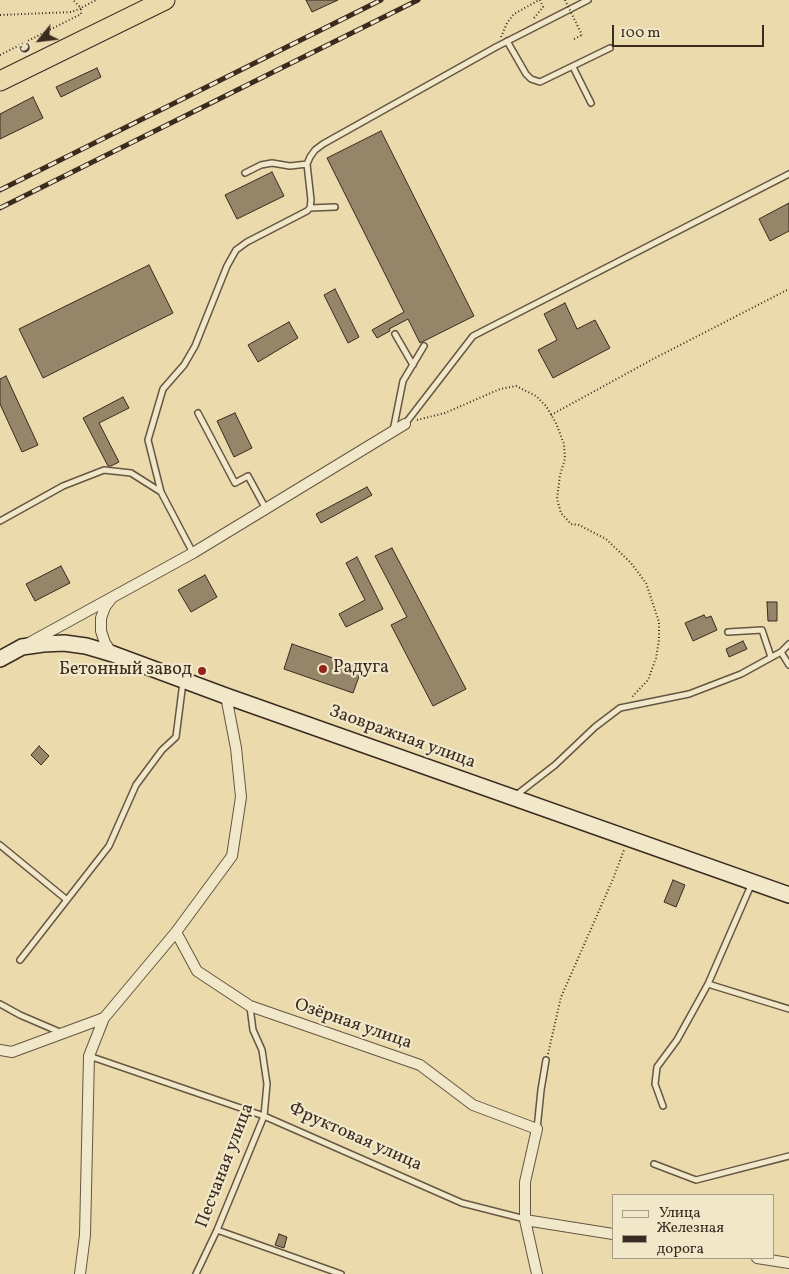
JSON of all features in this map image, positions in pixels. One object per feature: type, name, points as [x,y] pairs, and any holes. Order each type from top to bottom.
[{"type":"highway","points":[[0,81],[157,2]]},
{"type":"street","points":[[22,647],[193,553],[405,424]]},
{"type":"street","points":[[112,598],[105,606],[101,618],[101,631],[105,643],[113,654]]},
{"type":"street","name":"Заовражная улица","points":[[0,659],[22,647],[64,643],[86,646],[113,654],[226,696],[789,895]]},
{"type":"street","points":[[80,1274],[85,1235],[89,1056],[104,1018],[176,932],[232,856],[241,797],[236,748],[226,696]]},
{"type":"street","name":"Озёрная улица","points":[[176,932],[197,971],[250,1006],[420,1065],[473,1105],[537,1129]]},
{"type":"street","points":[[0,1050],[12,1052],[104,1018]]},
{"type":"street","points":[[537,1129],[525,1182],[525,1220],[537,1274]]},
{"type":"street","name":"Фруктовая улица","points":[[525,1220],[612,1234]]},
{"type":"street","points":[[764,1259],[789,1263]]},
{"type":"lane","points":[[310,208],[308,164],[315,150],[323,144],[496,47],[588,0]]},
{"type":"lane","points":[[508,41],[526,74],[531,79],[540,82],[610,48]]},
{"type":"lane","points":[[572,66],[591,103]]},
{"type":"lane","points":[[245,173],[261,165],[290,166],[308,164]]},
{"type":"lane","points":[[405,424],[473,336],[789,174]]},
{"type":"lane","points":[[193,553],[161,492],[148,440],[163,389],[184,365],[195,346],[227,266],[236,250],[247,242],[310,208],[335,207]]},
{"type":"lane","points":[[396,334],[413,365]]},
{"type":"lane","points":[[393,431],[403,381],[424,346]]},
{"type":"lane","points":[[198,413],[234,483],[248,476],[266,509]]},
{"type":"lane","points":[[0,521],[63,486],[104,470],[131,473],[161,492]]},
{"type":"lane","points":[[728,632],[762,630],[771,657]]},
{"type":"lane","points":[[513,798],[555,765],[595,727],[620,708],[689,694],[741,674],[781,652],[789,644]]},
{"type":"lane","points":[[781,652],[789,665]]},
{"type":"lane","points":[[20,960],[109,846],[136,785],[162,750],[176,737],[183,680]]},
{"type":"lane","points":[[0,845],[67,900]]},
{"type":"lane","points":[[663,1106],[655,1084],[657,1067],[677,1040],[708,984],[752,882]]},
{"type":"lane","points":[[708,984],[789,1009]]},
{"type":"lane","points":[[0,1004],[62,1033]]},
{"type":"lane","name":"Песчаная улица","points":[[196,1274],[217,1230],[264,1116],[267,1084],[262,1050],[253,1030],[250,1006]]},
{"type":"lane","name":"Фруктовая улица","points":[[89,1056],[264,1116],[462,1203],[525,1220]]},
{"type":"lane","points":[[537,1129],[546,1060]]},
{"type":"lane","points":[[654,1164],[696,1180],[789,1156]]},
{"type":"lane","points":[[217,1230],[341,1274]]},
{"type":"path","points":[[0,55],[81,14],[80,8],[73,0]]},
{"type":"path","points":[[83,0],[85,6]]},
{"type":"path","points":[[0,15],[72,12],[96,0]]},
{"type":"path","points":[[496,47],[507,23],[514,14],[539,0],[543,7]]},
{"type":"path","points":[[566,0],[582,35],[574,39]]},
{"type":"path","points":[[551,415],[654,358],[789,289]]},
{"type":"path","points":[[405,424],[445,413],[500,389],[516,386],[536,396],[551,415],[564,444],[565,459],[560,475],[557,499],[561,513],[571,524],[580,525],[606,539],[631,563],[646,583],[659,622],[656,658],[648,680],[620,708]]},
{"type":"path","points":[[546,1060],[561,997],[613,879],[628,839]]},
{"type":"building","points":[[306,0],[338,0],[312,12]]},
{"type":"building","points":[[97,68],[101,77],[61,97],[56,87]]},
{"type":"building","points":[[33,97],[43,118],[0,139],[0,114]]},
{"type":"building","points":[[381,131],[474,316],[420,343],[408,319],[377,338],[372,330],[404,312],[327,158]]},
{"type":"building","points":[[272,172],[284,196],[237,219],[225,195]]},
{"type":"building","points":[[789,203],[789,231],[770,241],[759,219]]},
{"type":"building","points":[[149,265],[173,313],[43,378],[19,329]]},
{"type":"building","points":[[335,289],[359,337],[348,343],[324,295]]},
{"type":"building","points":[[565,303],[577,329],[595,320],[610,348],[553,378],[538,350],[557,340],[544,314]]},
{"type":"building","points":[[289,322],[298,338],[258,362],[248,345]]},
{"type":"building","points":[[6,376],[38,445],[22,452],[0,404],[0,379]]},
{"type":"building","points":[[123,397],[129,408],[99,423],[119,462],[108,466],[83,418]]},
{"type":"building","points":[[235,413],[252,448],[234,457],[217,421]]},
{"type":"building","points":[[367,487],[372,495],[321,523],[316,514]]},
{"type":"building","points":[[392,548],[466,689],[433,706],[391,625],[407,617],[375,556]]},
{"type":"building","points":[[357,557],[383,609],[346,627],[339,614],[365,600],[346,563]]},
{"type":"building","points":[[61,566],[70,583],[35,601],[26,584]]},
{"type":"building","points":[[205,575],[217,597],[191,612],[178,590]]},
{"type":"building","points":[[767,602],[777,602],[777,621],[768,621]]},
{"type":"building","points":[[704,615],[706,618],[711,616],[717,630],[693,641],[685,623]]},
{"type":"building","points":[[743,641],[747,649],[729,657],[726,649]]},
{"type":"building","name":"Радуга","points":[[292,644],[362,668],[353,693],[284,669]]},
{"type":"building","points":[[39,746],[49,756],[41,765],[31,755]]},
{"type":"building","points":[[673,880],[685,885],[676,907],[664,902]]},
{"type":"building","points":[[279,1234],[287,1237],[284,1248],[275,1245]]},
{"type":"railway","points":[[0,190],[381,0]]},
{"type":"railway","points":[[0,208],[418,0]]},
{"type":"place","name":"Радуга","points":[[323,669]]},
{"type":"place","name":"Бетонный завод","points":[[202,671]]}]
